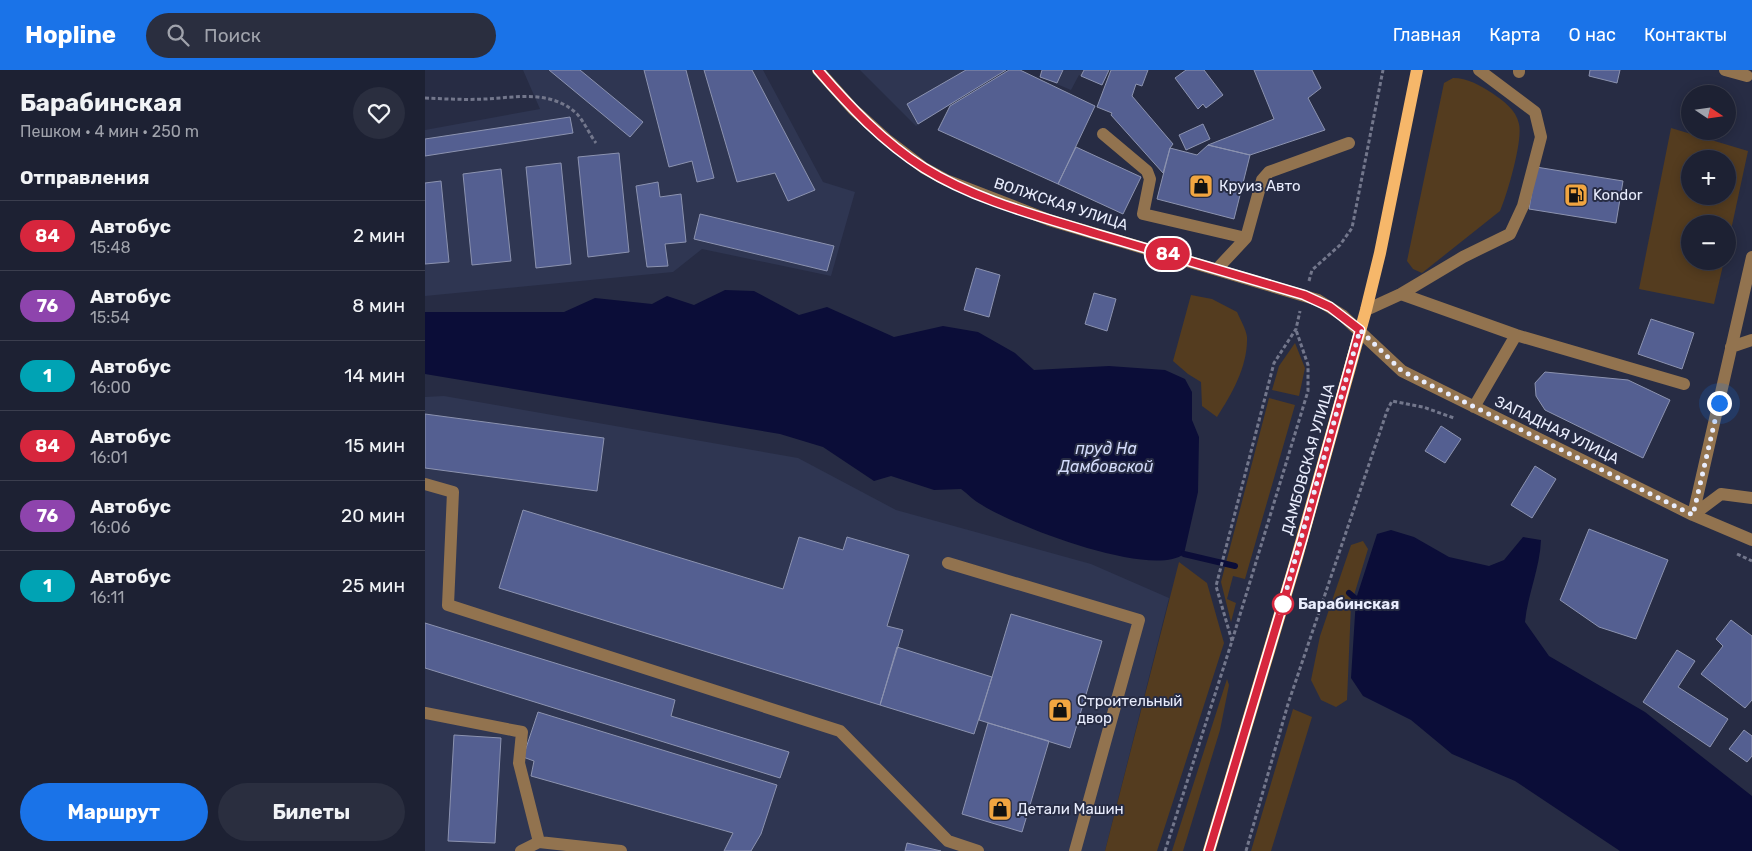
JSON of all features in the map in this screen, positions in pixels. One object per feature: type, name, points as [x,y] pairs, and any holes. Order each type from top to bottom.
[{"type":"main road","name":"ДАМБОВСКАЯ УЛИЦА","points":[[1209,851],[1299,548],[1366,310],[1380,253],[1417,70]]},
{"type":"street","name":"ВОЛЖСКАЯ УЛИЦА","points":[[818,70],[853,109],[908,156],[924,168],[966,189],[1049,220],[1304,295],[1330,307],[1360,330]]},
{"type":"street","points":[[1366,310],[1401,294],[1463,257],[1510,234],[1523,206],[1541,137],[1535,112],[1479,70]]},
{"type":"street","points":[[1725,70],[1747,76]]},
{"type":"street","points":[[1103,134],[1147,171],[1150,179],[1143,214],[1246,238]]},
{"type":"street","points":[[1217,269],[1246,238],[1262,180],[1269,172],[1349,143]]},
{"type":"street","points":[[1693,515],[1752,257]]},
{"type":"street","points":[[1401,294],[1516,335],[1684,384]]},
{"type":"street","name":"ЗАПАДНАЯ УЛИЦА","points":[[1360,330],[1402,371],[1693,515],[1752,540]]},
{"type":"street","points":[[1474,407],[1516,335]]},
{"type":"street","points":[[1731,347],[1752,340]]},
{"type":"street","points":[[425,484],[453,492],[448,605],[840,731],[948,841],[978,851]]},
{"type":"street","points":[[1693,515],[1721,494],[1752,498]]},
{"type":"street","points":[[948,563],[1139,620],[1075,851]]},
{"type":"street","points":[[425,713],[523,732],[519,763],[539,842]]},
{"type":"street","points":[[521,851],[539,842],[621,851]]},
{"type":"path","points":[[1304,295],[1312,270],[1341,245],[1352,228],[1383,70]]},
{"type":"path","points":[[425,98],[487,99],[512,96],[547,97],[559,101],[579,115],[596,143]]},
{"type":"path","points":[[1165,851],[1233,641],[1308,391],[1308,365],[1296,329],[1274,364],[1216,586],[1233,641]]},
{"type":"path","points":[[1246,851],[1288,704],[1387,411]]},
{"type":"shaded area","points":[[523,70],[763,70],[823,182],[855,192],[831,276],[702,249],[673,272],[425,296],[425,130],[540,109]]},
{"type":"shaded area","points":[[860,70],[1006,70],[916,126]]},
{"type":"shaded area","points":[[1042,70],[1109,70],[1102,85],[1079,75],[1071,90],[1040,77]]},
{"type":"shaded area","points":[[1453,78],[1464,79],[1478,85],[1508,106],[1515,114],[1519,124],[1519,143],[1510,181],[1500,211],[1422,273],[1413,269],[1407,261],[1444,83]]},
{"type":"shaded area","points":[[1671,128],[1681,131],[1681,140],[1711,140],[1748,151],[1734,215],[1681,215],[1681,270],[1722,270],[1714,304],[1639,289]]},
{"type":"shaded area","points":[[1191,295],[1212,299],[1237,312],[1247,337],[1247,348],[1242,369],[1217,417],[1202,406],[1201,382],[1173,361]]},
{"type":"shaded area","points":[[1295,343],[1305,368],[1299,396],[1272,390],[1279,366]]},
{"type":"shaded area","points":[[444,396],[798,458],[896,510],[1091,564],[1169,598],[1105,851],[425,851],[425,397]]},
{"type":"shaded area","points":[[1269,398],[1295,405],[1245,579],[1233,576],[1227,599],[1236,603],[1231,622],[1221,582]]},
{"type":"shaded area","points":[[1363,541],[1368,549],[1351,605],[1347,700],[1336,707],[1321,700],[1311,680],[1320,636],[1351,545]]},
{"type":"shaded area","points":[[1179,562],[1207,583],[1224,643],[1157,851],[1105,851]]},
{"type":"shaded area","points":[[1227,679],[1229,685],[1220,730],[1183,851],[1172,851]]},
{"type":"shaded area","points":[[1293,709],[1312,717],[1271,851],[1251,851]]},
{"type":"water","name":"пруд На Дамбовской","points":[[725,290],[754,291],[799,315],[827,307],[894,337],[943,326],[978,332],[1015,353],[1034,370],[1109,366],[1165,370],[1185,379],[1192,392],[1192,420],[1199,437],[1198,492],[1184,554],[1167,560],[1143,560],[1083,547],[999,514],[979,503],[961,489],[934,490],[891,476],[874,481],[823,447],[780,434],[425,374],[425,312],[564,312],[595,298],[652,304],[667,296],[694,305]]},
{"type":"water","points":[[1391,530],[1414,537],[1449,557],[1489,566],[1504,560],[1523,537],[1541,540],[1539,561],[1525,622],[1549,656],[1645,712],[1752,796],[1752,851],[1620,851],[1515,781],[1452,754],[1411,720],[1363,696],[1351,678],[1356,599],[1377,534]]},
{"type":"building","points":[[549,70],[580,70],[643,122],[630,137]]},
{"type":"building","points":[[644,70],[686,70],[714,178],[697,182],[692,161],[669,167]]},
{"type":"building","points":[[704,70],[752,70],[815,190],[788,201],[775,173],[737,182]]},
{"type":"building","points":[[966,70],[1006,70],[918,124],[907,104]]},
{"type":"building","points":[[1009,70],[1020,70],[1095,106],[1058,184],[938,130],[950,106]]},
{"type":"building","points":[[1042,70],[1063,70],[1057,83],[1040,77]]},
{"type":"building","points":[[1084,70],[1109,70],[1102,85],[1081,76]]},
{"type":"building","points":[[1111,70],[1148,70],[1142,86],[1136,84],[1132,96],[1173,144],[1170,148],[1163,173],[1111,115],[1112,113],[1097,107]]},
{"type":"building","points":[[1186,70],[1204,70],[1223,95],[1206,108],[1203,104],[1198,109],[1175,78]]},
{"type":"building","points":[[1254,70],[1312,70],[1321,88],[1308,98],[1325,130],[1250,155],[1208,145],[1274,119]]},
{"type":"building","points":[[1590,70],[1620,70],[1617,83],[1589,76]]},
{"type":"building","points":[[570,117],[573,133],[425,156],[425,139]]},
{"type":"building","points":[[1203,124],[1210,139],[1186,150],[1179,135]]},
{"type":"building","name":"Круиз Авто","points":[[1208,145],[1250,155],[1234,219],[1157,199],[1170,148],[1197,155]]},
{"type":"building","points":[[1076,147],[1141,177],[1123,214],[1058,184]]},
{"type":"building","points":[[619,153],[629,252],[588,257],[578,157]]},
{"type":"building","points":[[561,163],[571,264],[536,268],[526,167]]},
{"type":"building","name":"Kondor","points":[[1536,167],[1623,181],[1616,223],[1529,209]]},
{"type":"building","points":[[501,169],[511,261],[472,265],[463,174]]},
{"type":"building","points":[[441,181],[449,262],[425,264],[425,183]]},
{"type":"building","points":[[658,182],[660,197],[681,194],[686,242],[665,244],[668,266],[647,267],[636,186]]},
{"type":"building","points":[[700,214],[834,246],[827,271],[694,239]]},
{"type":"building","points":[[976,268],[1000,275],[989,317],[964,310]]},
{"type":"building","points":[[1094,293],[1116,299],[1107,331],[1085,324]]},
{"type":"building","points":[[1651,319],[1694,333],[1682,369],[1638,354]]},
{"type":"building","points":[[1545,372],[1628,380],[1670,400],[1643,458],[1545,410],[1536,396],[1535,383]]},
{"type":"building","points":[[425,414],[604,438],[597,491],[425,468]]},
{"type":"building","points":[[1441,426],[1461,439],[1445,463],[1425,451]]},
{"type":"building","points":[[1535,466],[1556,479],[1532,518],[1511,505]]},
{"type":"building","points":[[523,510],[783,589],[799,537],[843,550],[847,537],[909,555],[887,626],[903,630],[880,705],[499,588]]},
{"type":"building","points":[[1589,529],[1668,560],[1636,639],[1599,627],[1560,600]]},
{"type":"building","points":[[1011,614],[1102,641],[1070,748],[979,720]]},
{"type":"building","points":[[1731,620],[1752,636],[1752,700],[1745,708],[1701,674],[1723,646],[1716,639]]},
{"type":"building","points":[[425,623],[675,700],[671,716],[789,752],[780,778],[425,668]]},
{"type":"building","points":[[897,647],[992,677],[974,734],[880,705]]},
{"type":"building","points":[[1677,650],[1695,661],[1678,687],[1728,719],[1710,747],[1643,702]]},
{"type":"building","points":[[538,712],[777,785],[761,834],[751,851],[724,851],[733,833],[531,776],[534,761],[523,757]]},
{"type":"building","points":[[988,723],[1049,741],[1022,832],[962,814]]},
{"type":"building","points":[[1744,730],[1752,736],[1752,756],[1747,762],[1729,749]]},
{"type":"building","points":[[454,735],[501,738],[495,843],[448,841]]},
{"type":"building","points":[[907,843],[941,851],[905,851]]},
{"type":"waterway","points":[[1184,554],[1235,566]]},
{"type":"waterway","points":[[1349,593],[1356,599]]},
{"type":"bus line","name":"84","points":[[818,70],[853,109],[886,139],[924,168],[946,180],[990,199],[1049,220],[1318,300],[1342,315],[1360,330],[1302,540],[1209,851]]},
{"type":"place","name":"Круиз Авто","points":[[1201,186]]},
{"type":"place","name":"Kondor","points":[[1576,195]]},
{"type":"place","name":"Барабинская","points":[[1283,604]]},
{"type":"place","name":"Строительный двор","points":[[1060,710]]},
{"type":"place","name":"Детали Машин","points":[[1000,809]]},
{"type":"route","points":[[1283,604],[1280,613],[1342,400],[1360,330],[1381,353],[1402,371],[1693,515],[1719,403]]}]
